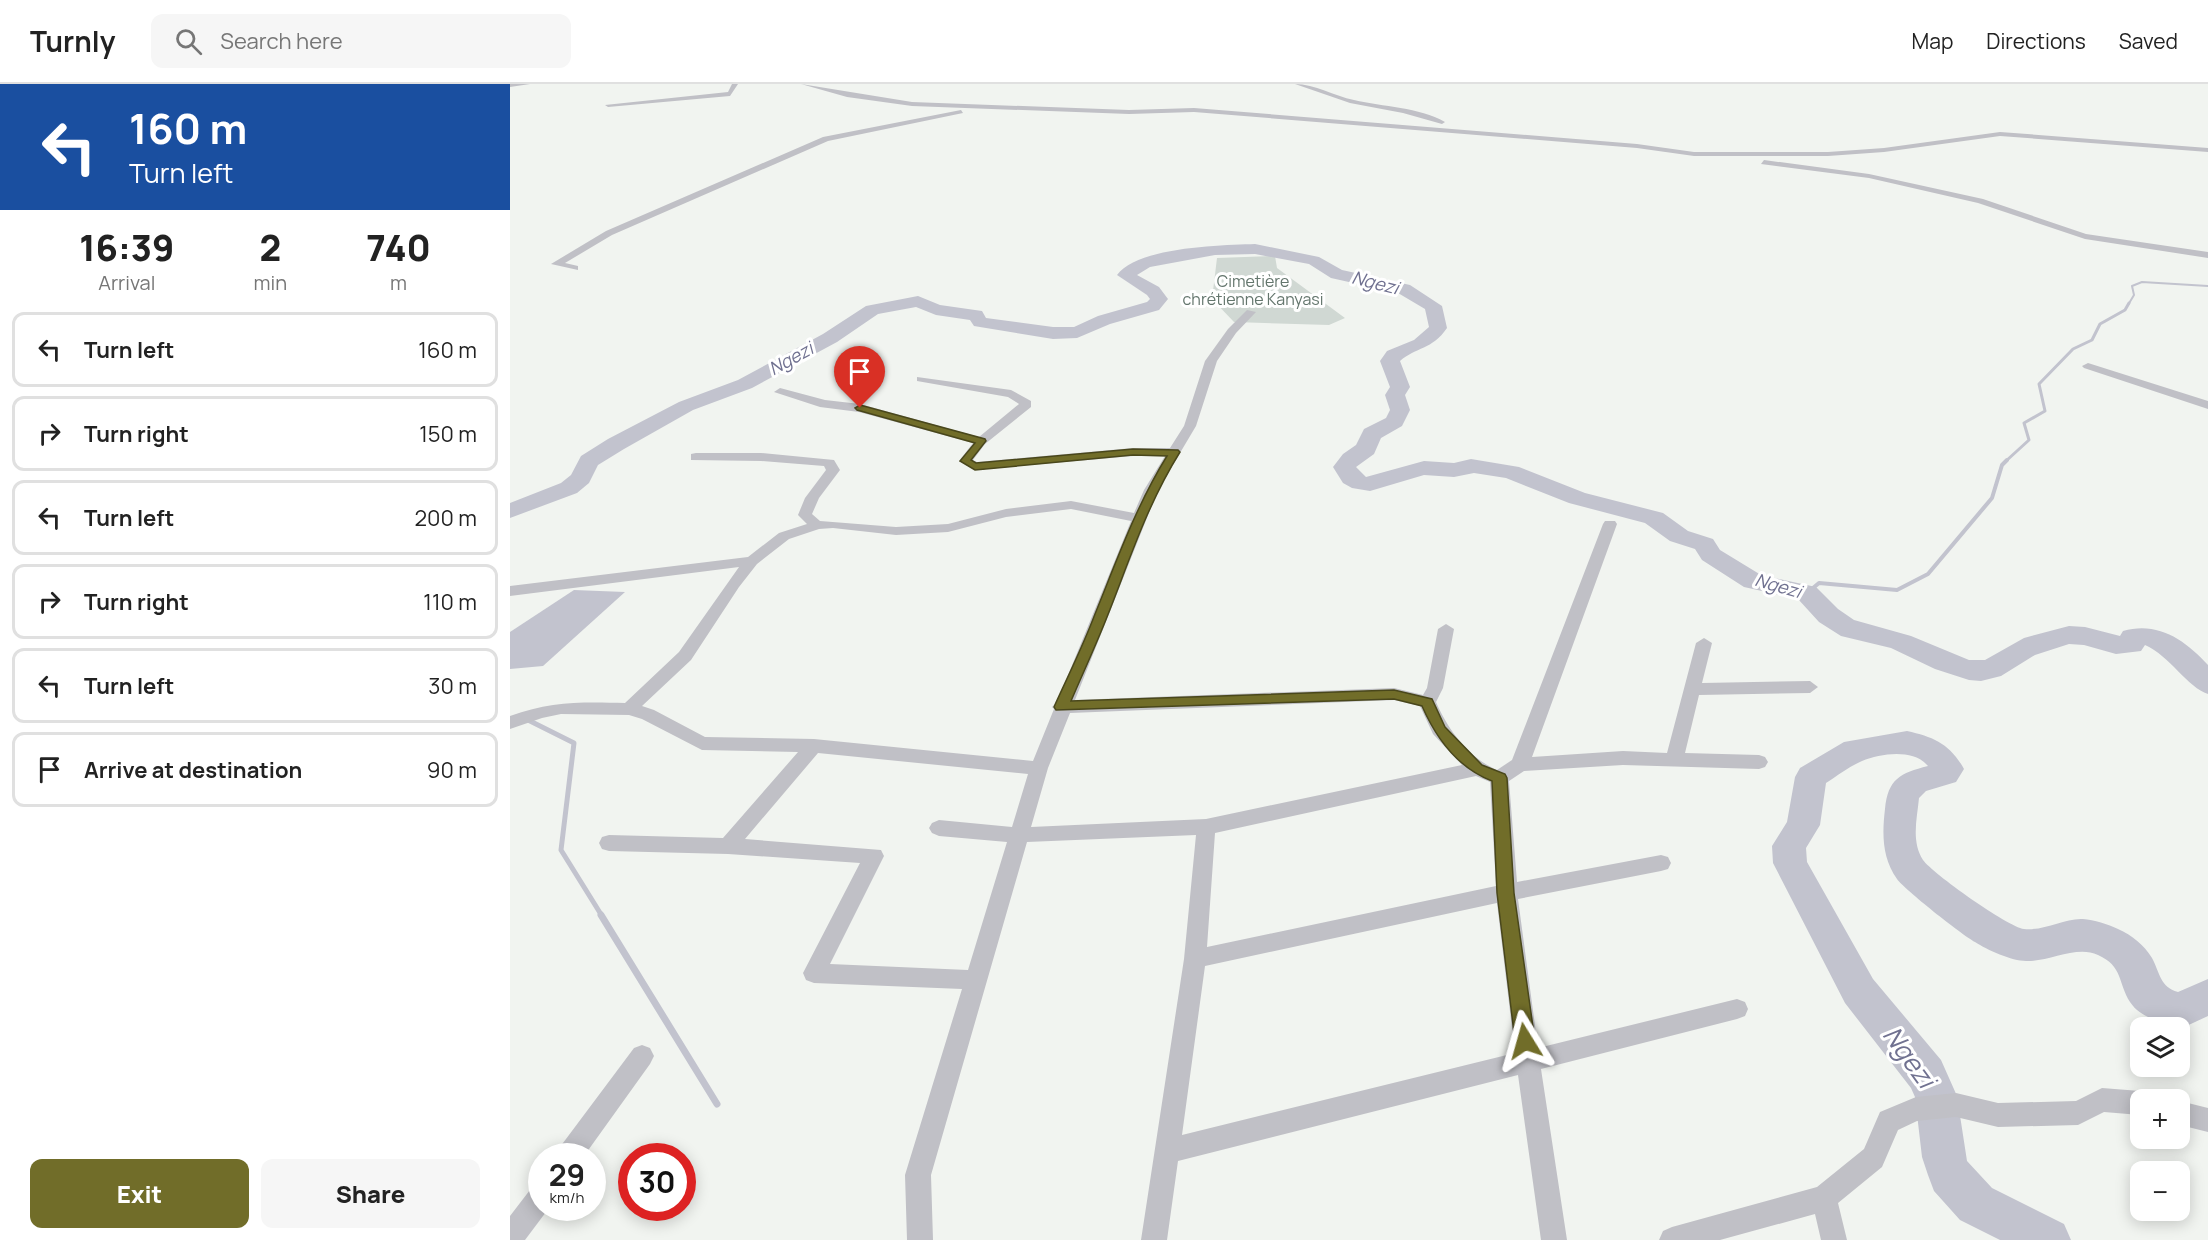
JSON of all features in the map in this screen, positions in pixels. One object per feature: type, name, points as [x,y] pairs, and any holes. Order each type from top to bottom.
[{"type":"street","points":[[510,85],[527,84]]},
{"type":"street","points":[[608,105],[730,94],[735,84]]},
{"type":"street","points":[[804,84],[882,101],[1129,112],[1194,110],[1490,133],[1694,153],[1855,153],[2000,134],[2208,150]]},
{"type":"street","points":[[1298,84],[1352,102],[1404,111],[1490,133]]},
{"type":"street","points":[[575,268],[556,264],[609,233],[784,155],[844,135],[983,107]]},
{"type":"street","points":[[1745,154],[1750,160],[1845,171],[1980,201],[2085,236],[2208,255]]},
{"type":"street","points":[[920,1240],[918,1175],[1017,835],[1039,768],[1061,707],[1101,617],[1151,490],[1175,452],[1199,402],[1211,361],[1232,331],[1251,312]]},
{"type":"street","points":[[2088,366],[2208,405]]},
{"type":"street","points":[[921,379],[1011,394],[1027,405],[981,441],[965,461],[975,466],[1133,452],[1175,452]]},
{"type":"street","points":[[780,392],[824,404],[860,408],[981,441]]},
{"type":"street","points":[[696,457],[761,457],[829,463],[833,470],[812,498],[805,515],[816,525]]},
{"type":"street","points":[[629,709],[685,656],[733,584],[752,561],[784,536],[816,525],[833,524],[896,531],[948,528],[1006,513],[1071,506],[1139,518]]},
{"type":"street","points":[[1520,764],[1610,524]]},
{"type":"street","points":[[510,591],[752,561]]},
{"type":"street","points":[[1427,702],[1435,688],[1446,629]]},
{"type":"street","points":[[1674,760],[1704,643]]},
{"type":"street","points":[[1692,689],[1810,687]]},
{"type":"street","points":[[1061,707],[1394,694],[1427,702]]},
{"type":"street","points":[[1427,702],[1439,729],[1477,769],[1499,778]]},
{"type":"street","points":[[510,723],[539,712],[561,708],[629,709],[648,714],[702,743],[814,746],[1039,768]]},
{"type":"street","points":[[728,846],[814,746]]},
{"type":"street","points":[[1499,778],[1520,764],[1623,758],[1759,762]]},
{"type":"street","points":[[939,828],[1017,835],[1206,827],[1477,769]]},
{"type":"street","points":[[1499,778],[1505,893],[1554,1240]]},
{"type":"street","points":[[1154,1240],[1195,959],[1206,827]]},
{"type":"street","points":[[609,843],[728,846],[874,856],[814,972],[975,980]]},
{"type":"street","points":[[1195,959],[1505,893],[1661,863]]},
{"type":"street","points":[[1168,1151],[1737,1009]]},
{"type":"street","points":[[578,1143],[642,1056]]},
{"type":"street","points":[[1672,1240],[1824,1198],[1873,1158],[1889,1121],[1916,1109],[1956,1106],[1998,1115],[2078,1113],[2102,1100],[2130,1102]]},
{"type":"street","points":[[2190,1116],[2208,1120]]},
{"type":"street","points":[[1824,1198],[1834,1240]]},
{"type":"street","points":[[510,1238],[528,1214]]},
{"type":"green space","name":"Cimetière chrétienne Kanyasi","points":[[1275,256],[1277,268],[1345,318],[1329,325],[1234,322],[1212,299],[1217,258]]},
{"type":"shaded area","points":[[574,590],[625,592],[543,666],[510,669],[510,632]]},
{"type":"waterway","name":"Ngezi","points":[[510,511],[569,488],[581,478],[589,461],[616,444],[686,406],[745,384],[774,366],[830,338],[872,310],[888,305],[918,301],[936,310],[976,315],[980,322],[1053,333],[1077,332],[1104,320],[1153,306],[1159,299],[1153,291],[1125,275],[1145,263],[1215,250],[1255,249],[1313,260],[1337,274],[1404,289],[1433,306],[1438,328],[1421,344],[1394,355],[1390,361],[1400,387],[1395,395],[1400,410],[1395,422],[1372,434],[1366,449],[1344,467],[1352,478],[1360,483],[1370,485],[1424,468],[1454,470],[1471,466],[1511,472],[1577,498],[1654,518],[1679,536],[1704,544],[1711,555],[1753,581],[1807,593],[1819,607],[1844,626],[1858,632],[1901,642],[1957,667],[1981,671],[1991,669],[2025,648],[2069,635],[2085,636],[2123,646],[2131,645],[2133,637],[2143,636],[2154,638],[2175,650],[2208,684]]},
{"type":"waterway","points":[[2128,305],[2134,295],[2132,286],[2142,282],[2208,286]]},
{"type":"waterway","points":[[2006,461],[2029,440],[2024,423],[2045,411],[2039,384],[2073,349],[2092,340],[2100,324],[2125,310],[2129,303]]},
{"type":"waterway","points":[[1807,593],[1819,583],[1897,590],[1928,574],[1992,498],[2002,465],[2006,461]]},
{"type":"waterway","points":[[526,719],[574,743],[561,850],[602,916]]},
{"type":"waterway","name":"Ngezi","points":[[2048,1240],[1976,1204],[1950,1175],[1944,1157],[1936,1096],[1926,1074],[1859,991],[1790,863],[1789,846],[1803,825],[1811,777],[1855,750],[1907,742],[1927,747],[1948,769],[1945,774],[1916,781],[1903,793],[1898,839],[1910,870],[1989,932],[2024,945],[2053,943],[2081,935],[2107,941],[2127,954],[2138,969],[2144,990],[2159,1004],[2180,1011],[2208,997]]},
{"type":"waterway","points":[[601,915],[717,1104]]},
{"type":"waterway","points":[[2010,1220],[2016,1240]]},
{"type":"route","points":[[860,408],[981,441],[965,461],[975,466],[1133,452],[1175,452],[1151,490],[1101,617],[1061,707],[1394,694],[1427,702],[1439,729],[1477,769],[1499,778],[1505,893],[1525,1041]]}]
